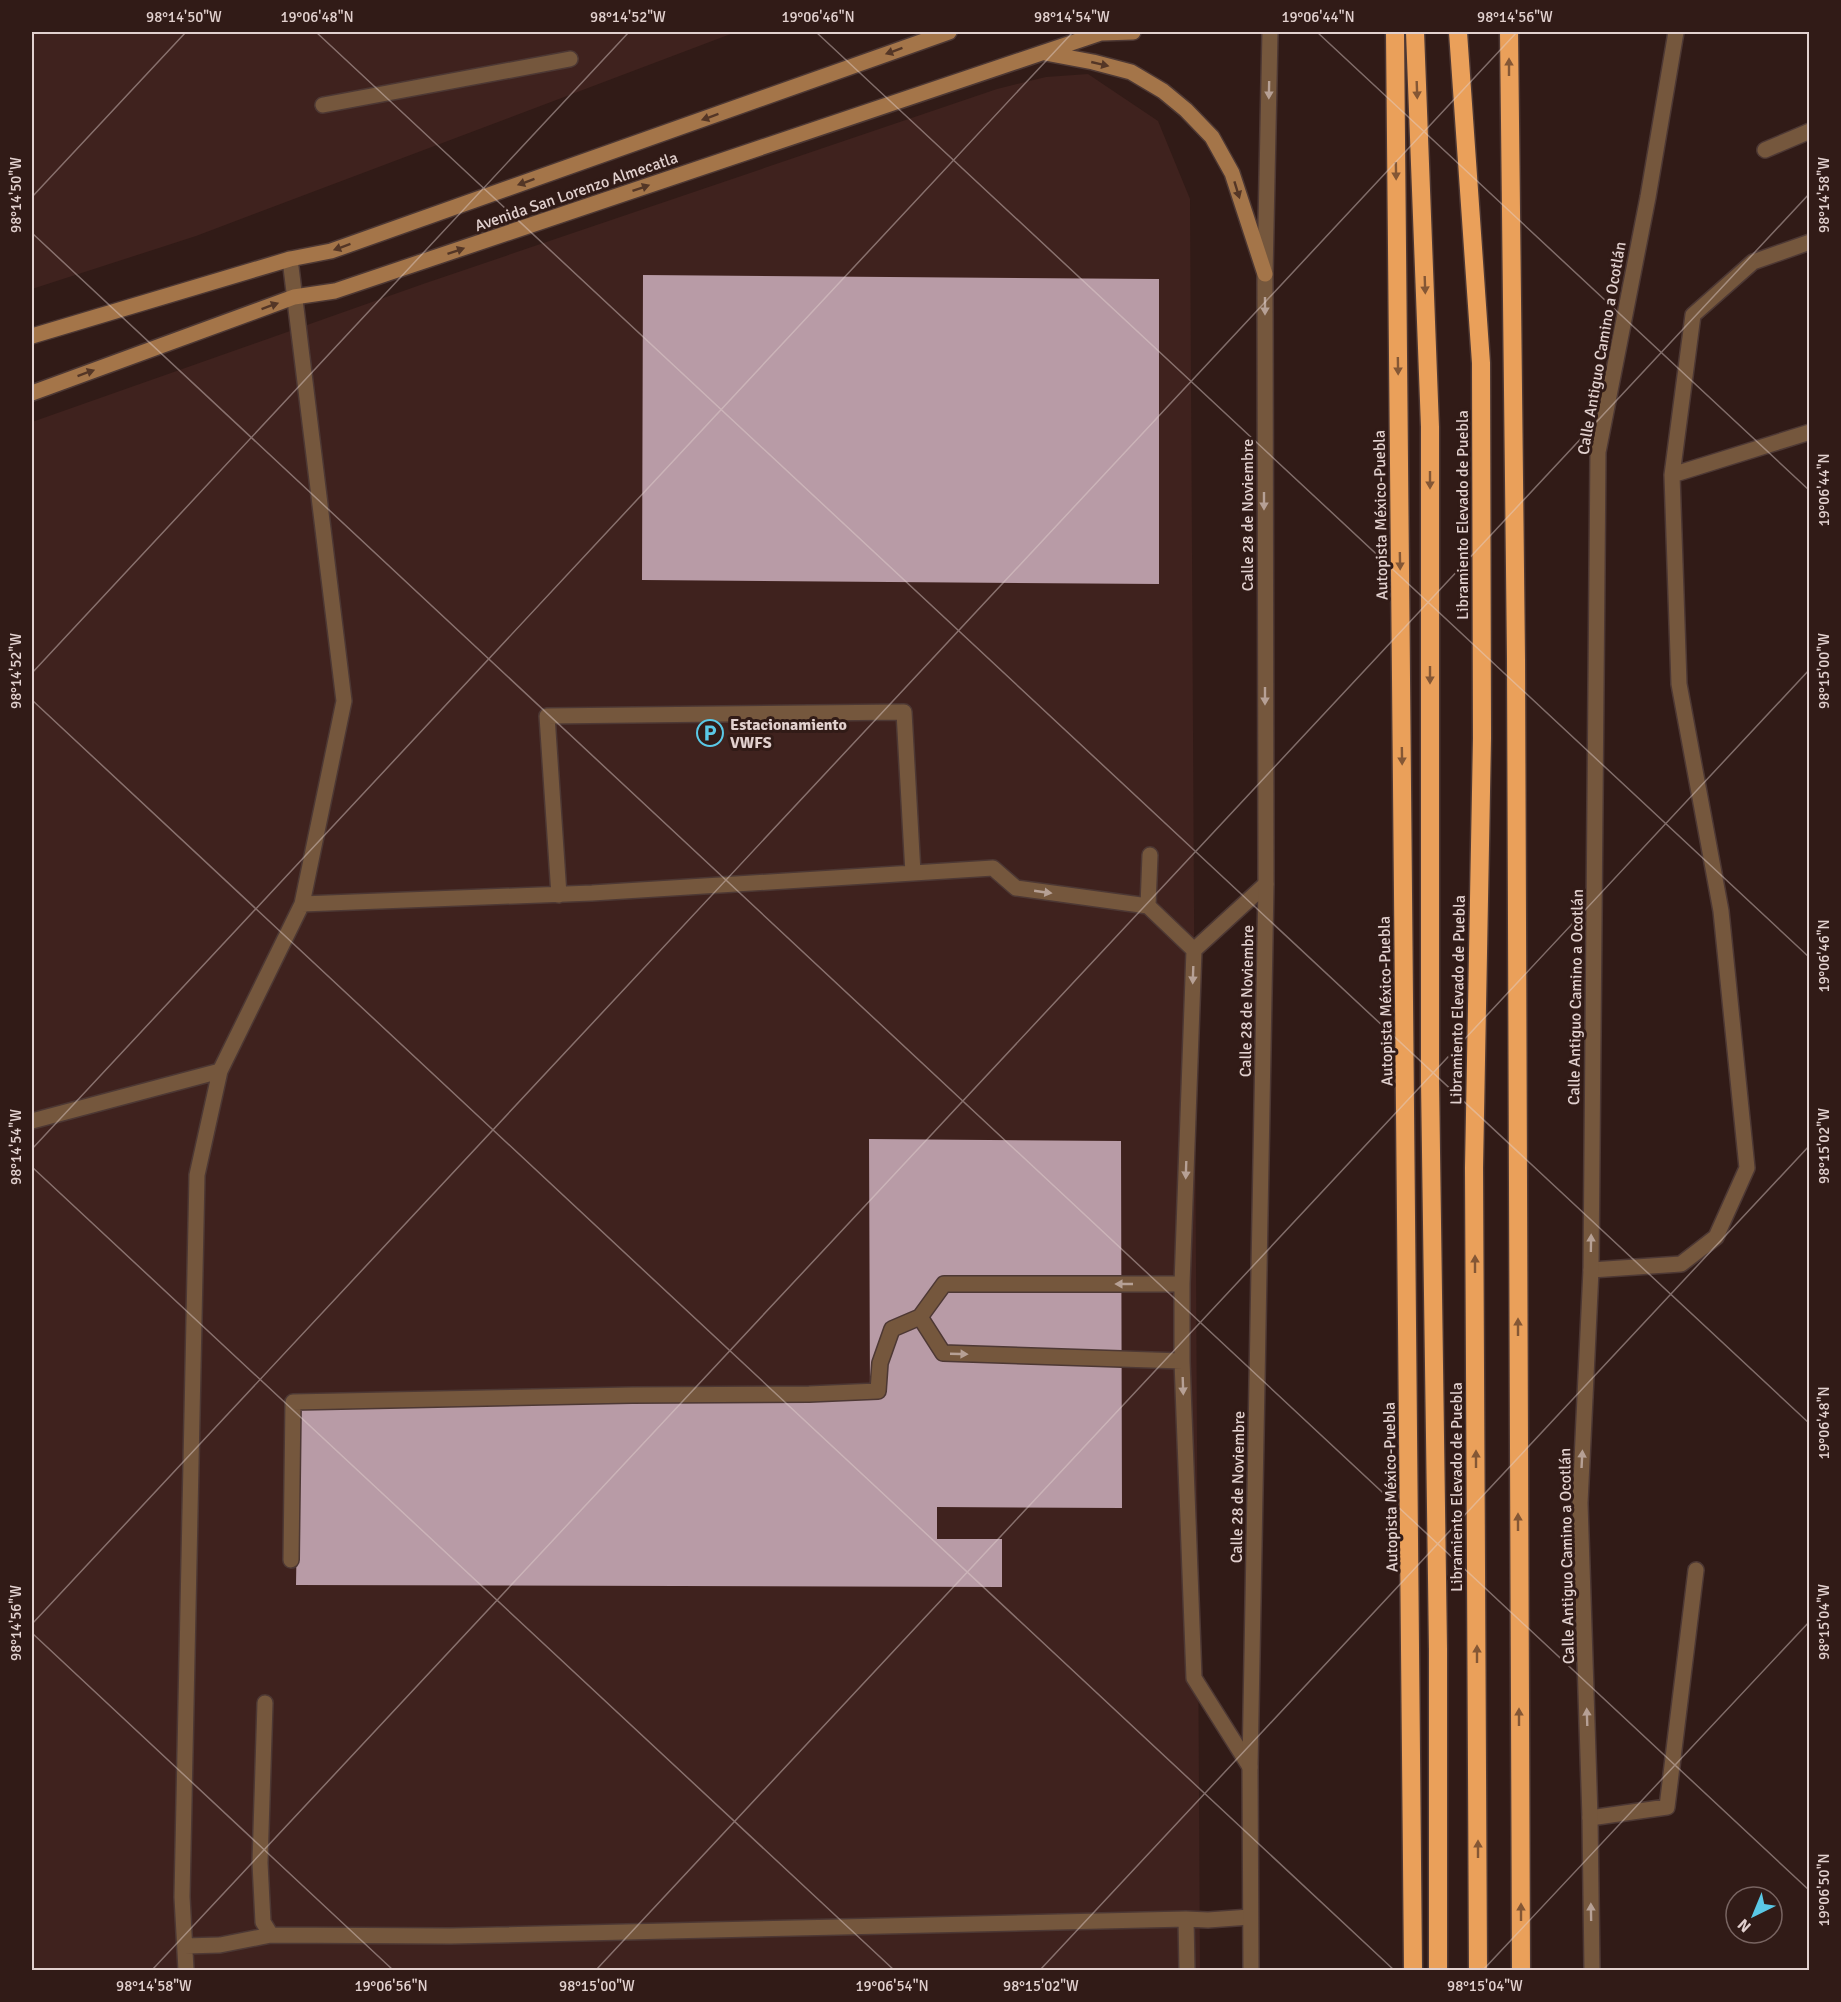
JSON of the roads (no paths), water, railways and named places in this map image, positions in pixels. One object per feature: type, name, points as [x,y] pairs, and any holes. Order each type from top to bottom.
[{"type":"highway","name":"Autopista México-Puebla","points":[[1395,32],[1413,1971]]},
{"type":"highway","name":"Libramiento Elevado de Puebla","points":[[1415,32],[1431,427],[1430,1081],[1438,1649],[1438,1971]]},
{"type":"highway","name":"Libramiento Elevado de Puebla","points":[[1458,32],[1481,363],[1482,738],[1474,1168],[1478,1971]]},
{"type":"highway","points":[[1509,32],[1516,671],[1521,1971]]},
{"type":"main road","name":"Avenida San Lorenzo Almecatla","points":[[32,336],[290,259],[331,251],[949,32]]},
{"type":"main road","name":"Avenida San Lorenzo Almecatla","points":[[32,393],[294,297],[335,291],[1101,33],[1133,32]]},
{"type":"main road","points":[[1042,53],[1093,62],[1131,72],[1163,91],[1186,110],[1212,137],[1232,173],[1265,274]]},
{"type":"street","name":"Calle 28 de Noviembre","points":[[1251,1971],[1250,1767],[1266,884],[1265,274],[1270,32]]},
{"type":"street","name":"Calle Antiguo Camino a Ocotlán","points":[[1592,1971],[1590,1818],[1580,1503],[1591,1270],[1598,452],[1648,197],[1676,32]]},
{"type":"street","points":[[323,105],[570,59]]},
{"type":"street","points":[[1765,150],[1809,131]]},
{"type":"street","points":[[1591,1270],[1681,1264],[1716,1237],[1747,1168],[1721,911],[1679,684],[1672,476],[1693,315],[1753,262],[1809,242]]},
{"type":"street","points":[[186,1971],[182,1885],[197,1175],[220,1071],[302,904],[344,701],[290,259]]},
{"type":"street","points":[[1672,476],[1809,432]]},
{"type":"street","points":[[559,895],[547,716],[904,712],[913,873]]},
{"type":"street","points":[[1148,906],[1150,855]]},
{"type":"street","points":[[302,904],[559,895],[993,868],[1016,888],[1148,906],[1194,950]]},
{"type":"street","points":[[1250,1767],[1194,1678],[1182,1361],[1182,1284],[1194,950],[1266,884]]},
{"type":"street","points":[[32,1121],[220,1071]]},
{"type":"street","points":[[291,1560],[293,1402],[878,1391],[880,1363],[892,1329],[920,1317],[944,1284],[1182,1284]]},
{"type":"street","points":[[920,1317],[943,1353],[1182,1361]]},
{"type":"street","points":[[1590,1818],[1667,1806],[1696,1570]]},
{"type":"street","points":[[265,1703],[260,1863],[263,1922],[271,1935]]},
{"type":"street","points":[[185,1946],[220,1945],[271,1935],[451,1936],[1208,1920],[1250,1917]]},
{"type":"street","points":[[1186,1919],[1187,1971]]},
{"type":"place","name":"Estacionamiento VWFS","points":[[710,733]]}]
